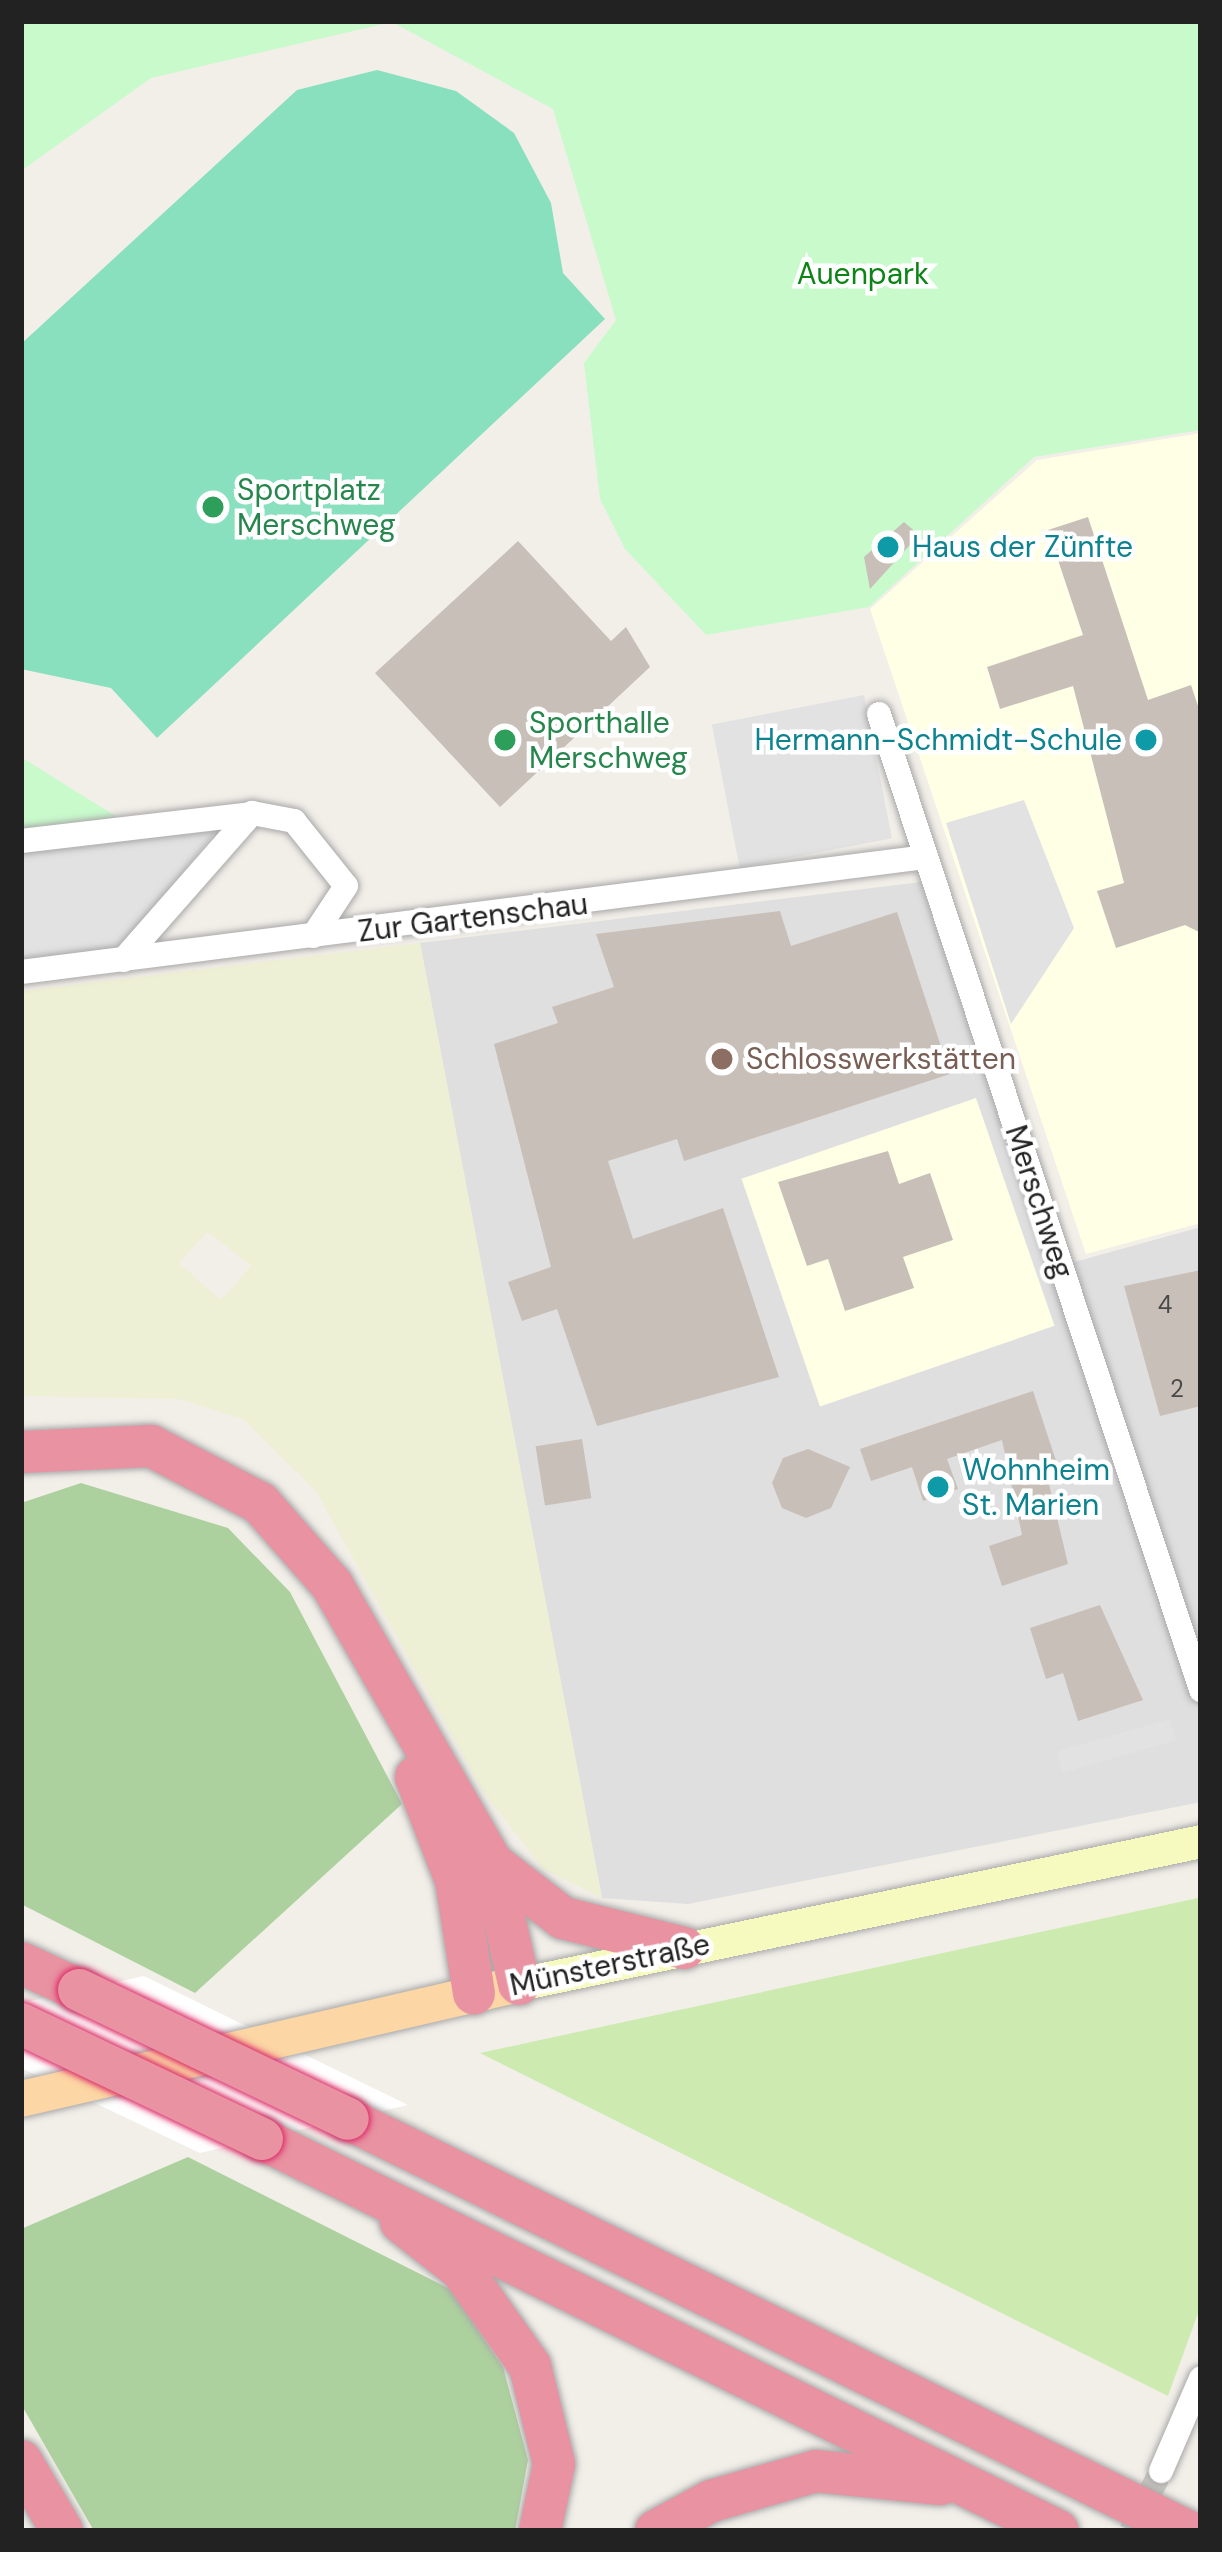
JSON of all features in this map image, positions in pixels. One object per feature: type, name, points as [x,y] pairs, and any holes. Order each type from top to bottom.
[{"type":"highway","points":[[21,1452],[151,1447],[260,1503],[332,1585],[492,1864],[519,1984]]},
{"type":"highway","points":[[21,1468],[146,1458],[218,1491],[289,1552],[388,1711],[445,1841],[474,1994]]},
{"type":"highway","points":[[492,1864],[563,1918],[684,1948]]},
{"type":"highway","points":[[43,1971],[1187,2531]]},
{"type":"highway","points":[[21,2024],[1058,2531]]},
{"type":"highway","points":[[358,2187],[461,2269],[515,2337],[554,2464],[540,2531]]},
{"type":"highway","points":[[21,2461],[62,2531]]},
{"type":"highway","points":[[656,2531],[711,2501],[816,2471],[971,2488]]},
{"type":"highway","points":[[21,2494],[43,2531]]},
{"type":"main road","name":"Münsterstraße","points":[[21,2099],[519,1984],[1201,1841]]},
{"type":"street","name":"Merschweg","points":[[880,714],[1201,1690]]},
{"type":"street","points":[[123,960],[253,813]]},
{"type":"street","points":[[21,841],[253,813],[294,821],[346,886],[313,936]]},
{"type":"street","name":"Zur Gartenschau","points":[[21,972],[925,857]]},
{"type":"street","points":[[1161,2471],[1201,2378]]},
{"type":"shaded area","points":[[1201,433],[1201,1223],[1086,1254],[870,609],[1037,460]]},
{"type":"shaded area","points":[[864,695],[892,838],[740,868],[712,725]]},
{"type":"shaded area","points":[[1024,800],[1074,928],[1011,1024],[946,823]]},
{"type":"shaded area","points":[[231,811],[120,954],[21,966],[21,837]]},
{"type":"shaded area","points":[[921,882],[1049,1269],[1201,1227],[1201,1802],[688,1904],[602,1898],[420,943]]},
{"type":"shaded area","points":[[420,943],[602,1898],[543,1869],[484,1793],[315,1490],[243,1419],[179,1399],[21,1396],[21,991]],"holes":[[[208,1232],[251,1266],[221,1300],[179,1263]]]},
{"type":"shaded area","points":[[976,1098],[1054,1326],[820,1407],[742,1179]]},
{"type":"shaded area","points":[[1170,1719],[1176,1740],[1063,1773],[1057,1752]]},
{"type":"green space","name":"Auenpark","points":[[21,21],[1201,21],[1201,430],[1034,457],[869,607],[706,635],[625,549],[600,499],[584,363],[616,320],[553,109],[392,22],[151,78],[21,171]]},
{"type":"green space","name":"Sportplatz Merschweg","points":[[377,70],[456,91],[514,133],[551,203],[563,273],[605,319],[157,738],[111,688],[21,669],[21,344],[297,90]]},
{"type":"green space","points":[[21,757],[117,817],[21,829]]},
{"type":"green space","points":[[81,1483],[228,1528],[290,1592],[402,1804],[195,1993],[21,1904],[21,1503]]},
{"type":"green space","points":[[1198,1898],[1201,2305],[1168,2396],[480,2053]]},
{"type":"green space","points":[[188,2157],[450,2289],[503,2367],[528,2460],[515,2531],[94,2531],[21,2404],[21,2229]]},
{"type":"pier","points":[[144,1976],[408,2105],[200,2153],[21,2068],[21,2003]]},
{"type":"building","name":"Hermann-Schmidt-Schule","points":[[1088,517],[1148,700],[1191,685],[1201,715],[1201,933],[1185,925],[1116,948],[1097,891],[1124,883],[1073,686],[1000,709],[987,667],[1083,635],[1048,530]]},
{"type":"building","name":"Haus der Zünfte","points":[[904,522],[919,535],[870,589],[864,557]]},
{"type":"building","name":"Sporthalle Merschweg","points":[[518,541],[611,641],[626,627],[650,667],[500,807],[375,673]]},
{"type":"building","name":"Schlosswerkstätten","points":[[780,911],[791,946],[897,912],[950,1074],[684,1161],[677,1139],[608,1161],[633,1239],[723,1208],[779,1377],[597,1426],[557,1309],[522,1321],[508,1282],[551,1267],[494,1044],[558,1023],[552,1007],[614,987],[596,934]]},
{"type":"building","points":[[888,1151],[899,1184],[930,1173],[953,1240],[903,1257],[914,1288],[845,1311],[828,1259],[807,1266],[778,1182]]},
{"type":"building","points":[[1201,1270],[1201,1406],[1160,1416],[1124,1286]]},
{"type":"building","name":"Wohnheim St. Marien","points":[[1033,1391],[1062,1479],[1049,1484],[1068,1564],[1002,1586],[989,1546],[1022,1535],[1002,1440],[947,1459],[958,1489],[923,1501],[912,1467],[871,1481],[860,1449]]},
{"type":"building","points":[[582,1439],[591,1498],[545,1506],[536,1446]]},
{"type":"building","points":[[808,1449],[850,1467],[831,1508],[806,1518],[782,1508],[772,1483],[783,1458]]},
{"type":"building","points":[[1100,1605],[1143,1700],[1078,1721],[1063,1673],[1046,1679],[1030,1628]]},
{"type":"tunnel","points":[[1131,2531],[1161,2471]]},
{"type":"place","name":"Sportplatz Merschweg","points":[[213,507]]},
{"type":"place","name":"Haus der Zünfte","points":[[888,547]]},
{"type":"place","name":"Sporthalle Merschweg","points":[[505,740]]},
{"type":"place","name":"Hermann-Schmidt-Schule","points":[[1146,740]]},
{"type":"place","name":"Schlosswerkstätten","points":[[722,1059]]},
{"type":"place","name":"Wohnheim St. Marien","points":[[938,1487]]}]
